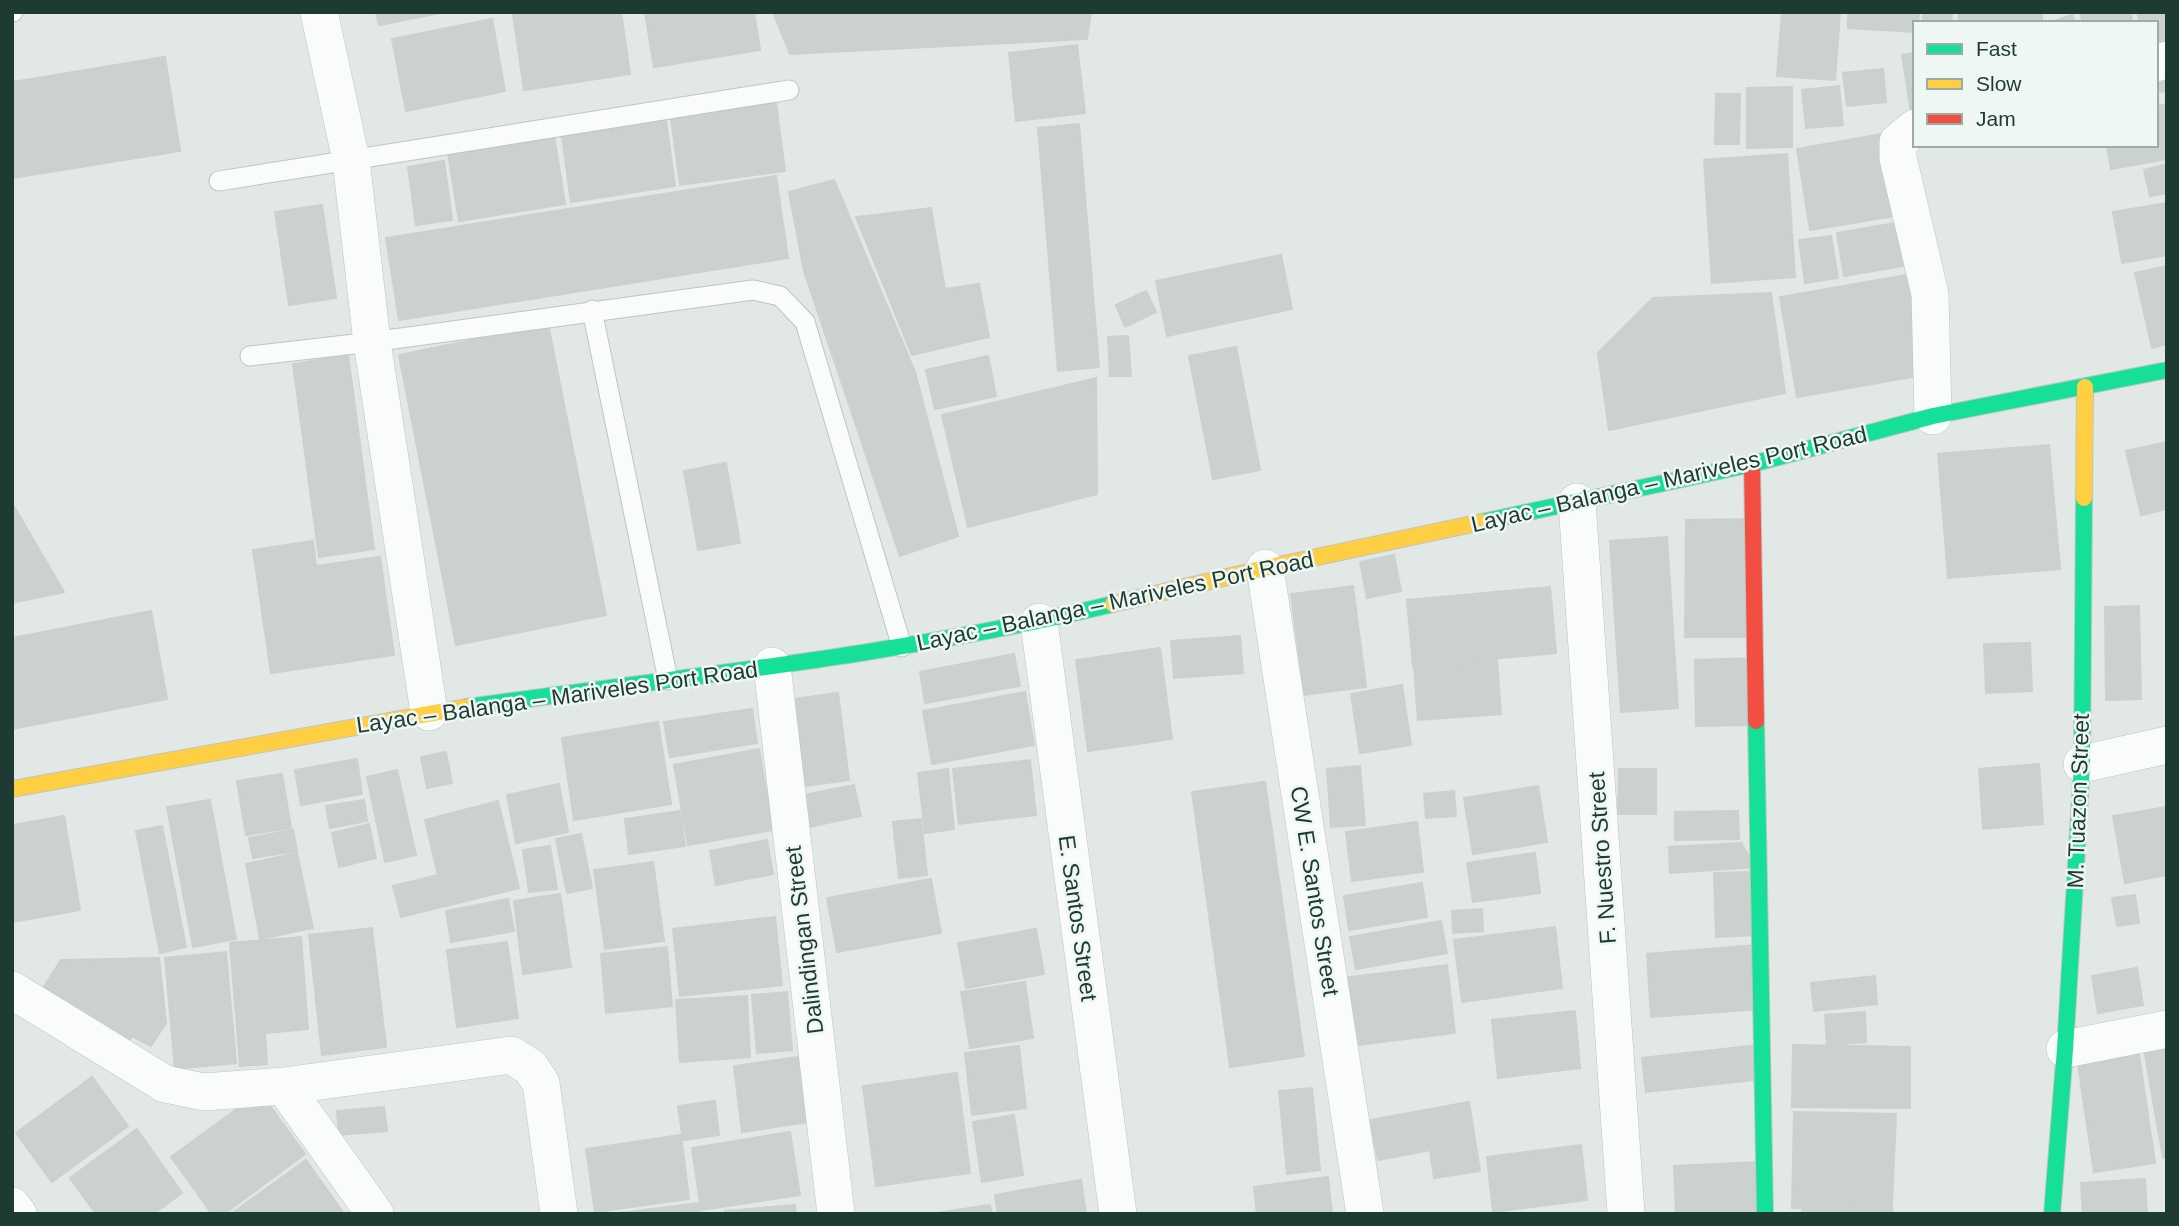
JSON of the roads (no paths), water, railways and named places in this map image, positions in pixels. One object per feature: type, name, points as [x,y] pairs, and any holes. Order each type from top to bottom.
[{"type":"main road","name":"Layac – Balanga – Mariveles Port Road","points":[[12,789],[429,712],[902,647],[1039,622],[1265,568],[1752,464],[1933,416],[2167,370]]},
{"type":"main road","name":"M. Tuazon Street","points":[[2052,1214],[2082,764],[2085,387]]},
{"type":"main road","points":[[1752,464],[1766,1214]]},
{"type":"street","points":[[319,12],[351,160],[372,342],[429,712]]},
{"type":"street","points":[[1913,129],[1898,142],[1898,158],[1930,295],[1933,416]]},
{"type":"street","name":"F. Nuestro Street","points":[[1577,502],[1626,1214]]},
{"type":"street","name":"CW E. Santos Street","points":[[1265,568],[1365,1214]]},
{"type":"street","name":"E. Santos Street","points":[[1039,622],[1118,1214]]},
{"type":"street","name":"Dalindingan Street","points":[[772,666],[836,1214]]},
{"type":"street","points":[[2082,764],[2167,746]]},
{"type":"street","points":[[12,990],[165,1084],[204,1092],[284,1086],[511,1055],[530,1067],[541,1083],[559,1214]]},
{"type":"street","points":[[2065,1049],[2167,1029]]},
{"type":"street","points":[[284,1086],[374,1214]]},
{"type":"street","points":[[12,1206],[18,1214]]},
{"type":"lane","points":[[219,181],[789,90]]},
{"type":"lane","points":[[250,356],[372,342],[753,289],[780,296],[805,322],[902,647]]},
{"type":"lane","points":[[592,310],[668,680]]}]
